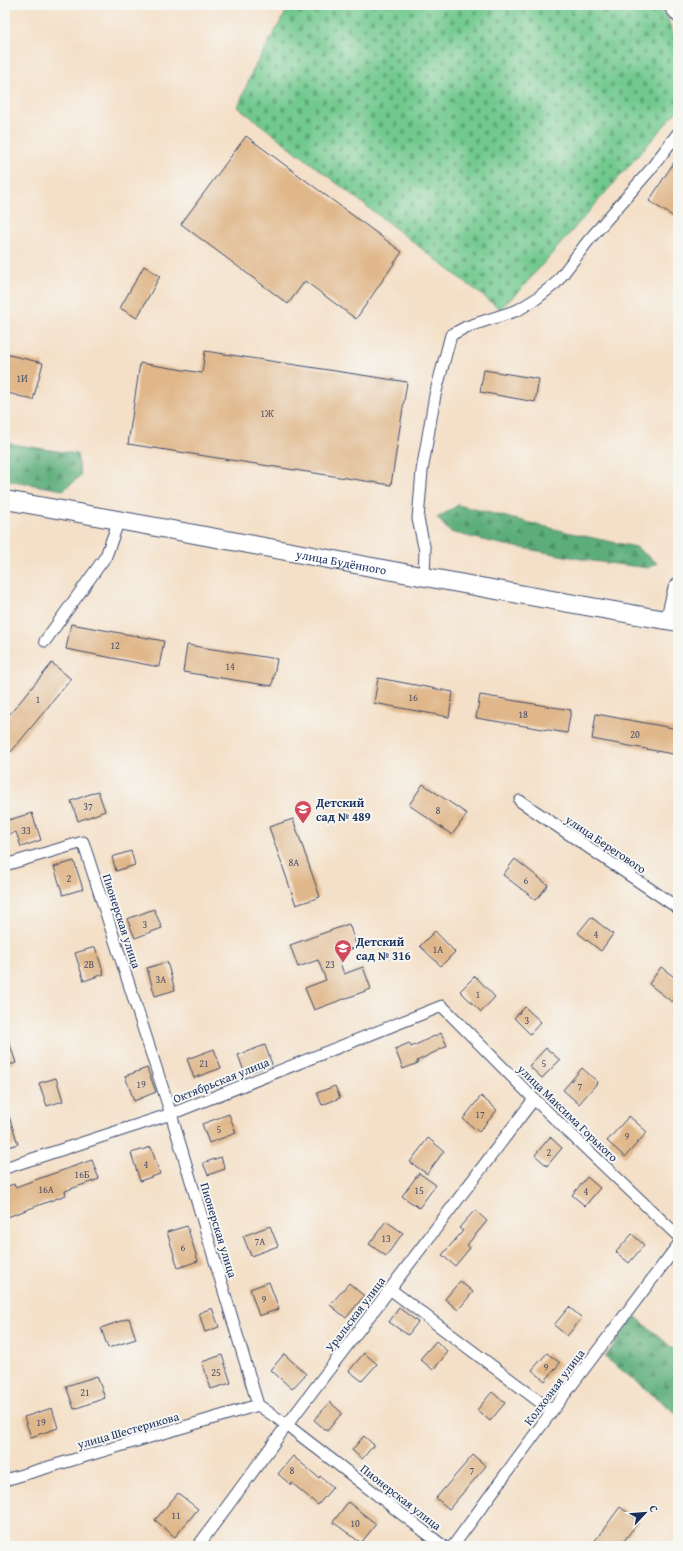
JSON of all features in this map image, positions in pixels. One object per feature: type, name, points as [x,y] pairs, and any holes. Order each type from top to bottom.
[{"type":"main road","name":"улица Будённого","points":[[5,500],[672,621]]},
{"type":"street","points":[[668,5],[678,17]]},
{"type":"street","points":[[424,577],[425,551],[418,519],[422,471],[435,395],[451,335],[466,327],[518,310],[536,299],[556,283],[588,241],[650,170],[678,133]]},
{"type":"street","points":[[45,641],[106,556],[119,520]]},
{"type":"street","points":[[672,621],[674,588],[678,583]]},
{"type":"street","name":"улица Берегового","points":[[520,802],[678,908]]},
{"type":"street","name":"Пионерская улица","points":[[5,865],[82,842],[171,1114],[258,1405],[287,1425],[442,1546]]},
{"type":"street","name":"Октябрьская улица","points":[[5,1168],[171,1114],[442,1006]]},
{"type":"street","name":"улица Максима Горького","points":[[442,1006],[534,1099],[678,1236]]},
{"type":"street","name":"Уральская улица","points":[[198,1546],[287,1425],[534,1099]]},
{"type":"street","name":"Колхозная улица","points":[[453,1546],[552,1411],[678,1245]]},
{"type":"street","points":[[390,1289],[552,1411]]},
{"type":"street","name":"улица Шестерикова","points":[[5,1480],[258,1405]]},
{"type":"green space","points":[[290,5],[654,5],[667,17],[678,48],[678,110],[520,290],[500,309],[238,107],[253,70]]},
{"type":"green space","points":[[5,443],[77,454],[81,476],[63,490],[5,480]]},
{"type":"green space","points":[[458,505],[575,534],[636,547],[657,563],[648,568],[592,561],[495,543],[450,532],[437,518]]},
{"type":"green space","points":[[635,1316],[678,1353],[678,1415],[605,1357]]},
{"type":"building","points":[[246,136],[402,252],[356,319],[305,281],[288,304],[181,224]]},
{"type":"building","points":[[678,156],[678,210],[674,217],[649,201]]},
{"type":"building","points":[[144,266],[160,276],[137,318],[120,308]]},
{"type":"building","points":[[205,351],[407,382],[391,485],[128,444],[140,363],[202,373]]},
{"type":"building","points":[[5,354],[43,363],[33,400],[5,392]]},
{"type":"building","points":[[484,370],[539,379],[535,402],[480,392]]},
{"type":"building","points":[[71,624],[164,641],[159,667],[66,649]]},
{"type":"building","points":[[187,645],[277,659],[272,686],[183,672]]},
{"type":"building","points":[[52,663],[71,679],[11,752],[5,747],[5,720]]},
{"type":"building","points":[[378,678],[453,692],[449,717],[374,703]]},
{"type":"building","points":[[480,695],[571,710],[567,733],[476,718]]},
{"type":"building","points":[[596,714],[678,729],[678,755],[592,739]]},
{"type":"building","points":[[423,784],[467,814],[452,835],[409,805]]},
{"type":"building","points":[[98,791],[105,811],[78,821],[71,801]]},
{"type":"building","points":[[32,813],[41,840],[21,847],[16,832],[5,836],[5,821]]},
{"type":"building","points":[[293,819],[320,897],[296,905],[269,827]]},
{"type":"building","points":[[131,851],[135,865],[116,871],[112,857]]},
{"type":"building","points":[[515,859],[548,885],[536,900],[503,875]]},
{"type":"building","points":[[74,861],[83,889],[63,895],[54,867]]},
{"type":"building","points":[[154,909],[162,928],[135,938],[127,919]]},
{"type":"building","points":[[591,917],[613,934],[601,951],[578,933]]},
{"type":"building","points":[[349,924],[357,947],[337,954],[344,974],[363,967],[371,989],[314,1010],[305,988],[326,980],[318,960],[298,967],[290,945]]},
{"type":"building","points":[[435,931],[455,952],[441,966],[420,946]]},
{"type":"building","points":[[95,947],[104,974],[84,981],[75,953]]},
{"type":"building","points":[[167,962],[175,990],[155,996],[147,968]]},
{"type":"building","points":[[661,967],[678,980],[678,993],[672,1002],[649,984]]},
{"type":"building","points":[[475,976],[495,997],[481,1012],[460,991]]},
{"type":"building","points":[[525,1007],[541,1022],[530,1034],[514,1018]]},
{"type":"building","points":[[441,1033],[447,1046],[417,1061],[418,1063],[403,1069],[395,1049],[409,1043],[411,1047]]},
{"type":"building","points":[[5,1035],[7,1035],[16,1063],[5,1066]]},
{"type":"building","points":[[265,1045],[272,1064],[245,1074],[238,1055]]},
{"type":"building","points":[[546,1048],[560,1060],[542,1078],[529,1066]]},
{"type":"building","points":[[214,1049],[221,1068],[194,1078],[187,1059]]},
{"type":"building","points":[[147,1068],[156,1092],[134,1101],[125,1076]]},
{"type":"building","points":[[582,1068],[598,1082],[579,1104],[563,1090]]},
{"type":"building","points":[[56,1078],[63,1101],[47,1106],[39,1083]]},
{"type":"building","points":[[335,1086],[340,1098],[322,1105],[317,1093]]},
{"type":"building","points":[[481,1096],[497,1110],[479,1132],[463,1119]]},
{"type":"building","points":[[7,1110],[18,1144],[5,1148],[5,1111]]},
{"type":"building","points":[[229,1114],[236,1133],[209,1143],[202,1124]]},
{"type":"building","points":[[629,1116],[647,1132],[625,1157],[607,1141]]},
{"type":"building","points":[[550,1137],[562,1148],[547,1166],[535,1155]]},
{"type":"building","points":[[428,1138],[444,1151],[427,1174],[410,1162]]},
{"type":"building","points":[[151,1147],[160,1174],[140,1181],[131,1153]]},
{"type":"building","points":[[221,1157],[225,1169],[208,1175],[203,1163]]},
{"type":"building","points":[[92,1160],[99,1179],[65,1191],[66,1195],[5,1218],[5,1187],[14,1184],[15,1187]]},
{"type":"building","points":[[419,1173],[436,1185],[419,1208],[402,1196]]},
{"type":"building","points":[[587,1177],[600,1188],[585,1206],[572,1195]]},
{"type":"building","points":[[475,1210],[487,1221],[467,1245],[470,1248],[455,1266],[442,1255],[463,1231],[459,1228]]},
{"type":"building","points":[[386,1221],[403,1233],[386,1256],[369,1244]]},
{"type":"building","points":[[187,1226],[198,1261],[178,1268],[167,1232]]},
{"type":"building","points":[[270,1226],[278,1246],[251,1256],[243,1236]]},
{"type":"building","points":[[632,1234],[644,1245],[629,1263],[616,1252]]},
{"type":"building","points":[[460,1281],[473,1292],[458,1310],[445,1299]]},
{"type":"building","points":[[269,1282],[279,1309],[259,1316],[250,1289]]},
{"type":"building","points":[[349,1283],[364,1296],[346,1318],[330,1305]]},
{"type":"building","points":[[569,1307],[582,1318],[567,1336],[554,1325]]},
{"type":"building","points":[[212,1308],[219,1327],[205,1332],[199,1313]]},
{"type":"building","points":[[399,1308],[418,1322],[408,1335],[389,1322]]},
{"type":"building","points":[[129,1318],[136,1339],[108,1348],[101,1328]]},
{"type":"building","points":[[436,1341],[448,1352],[433,1370],[420,1359]]},
{"type":"building","points":[[364,1353],[377,1364],[362,1381],[349,1371]]},
{"type":"building","points":[[547,1353],[560,1363],[545,1381],[532,1370]]},
{"type":"building","points":[[284,1354],[306,1374],[292,1389],[271,1370]]},
{"type":"building","points":[[222,1355],[231,1383],[211,1389],[202,1362]]},
{"type":"building","points":[[97,1376],[105,1398],[74,1409],[66,1386]]},
{"type":"building","points":[[492,1392],[505,1403],[490,1421],[477,1410]]},
{"type":"building","points":[[330,1402],[342,1413],[327,1431],[314,1420]]},
{"type":"building","points":[[52,1408],[58,1428],[31,1437],[24,1417]]},
{"type":"building","points":[[364,1436],[374,1445],[362,1459],[352,1450]]},
{"type":"building","points":[[473,1455],[486,1466],[449,1509],[436,1498]]},
{"type":"building","points":[[293,1456],[319,1478],[320,1476],[333,1487],[318,1505],[292,1483],[291,1485],[278,1474]]},
{"type":"building","points":[[178,1493],[198,1509],[175,1537],[155,1520]]},
{"type":"building","points":[[348,1502],[376,1524],[361,1543],[333,1522]]},
{"type":"building","points":[[620,1507],[639,1521],[620,1546],[591,1546]]},
{"type":"place","name":"Детский сад № 489","points":[[303,824]]},
{"type":"place","name":"Детский сад № 316","points":[[343,963]]}]
